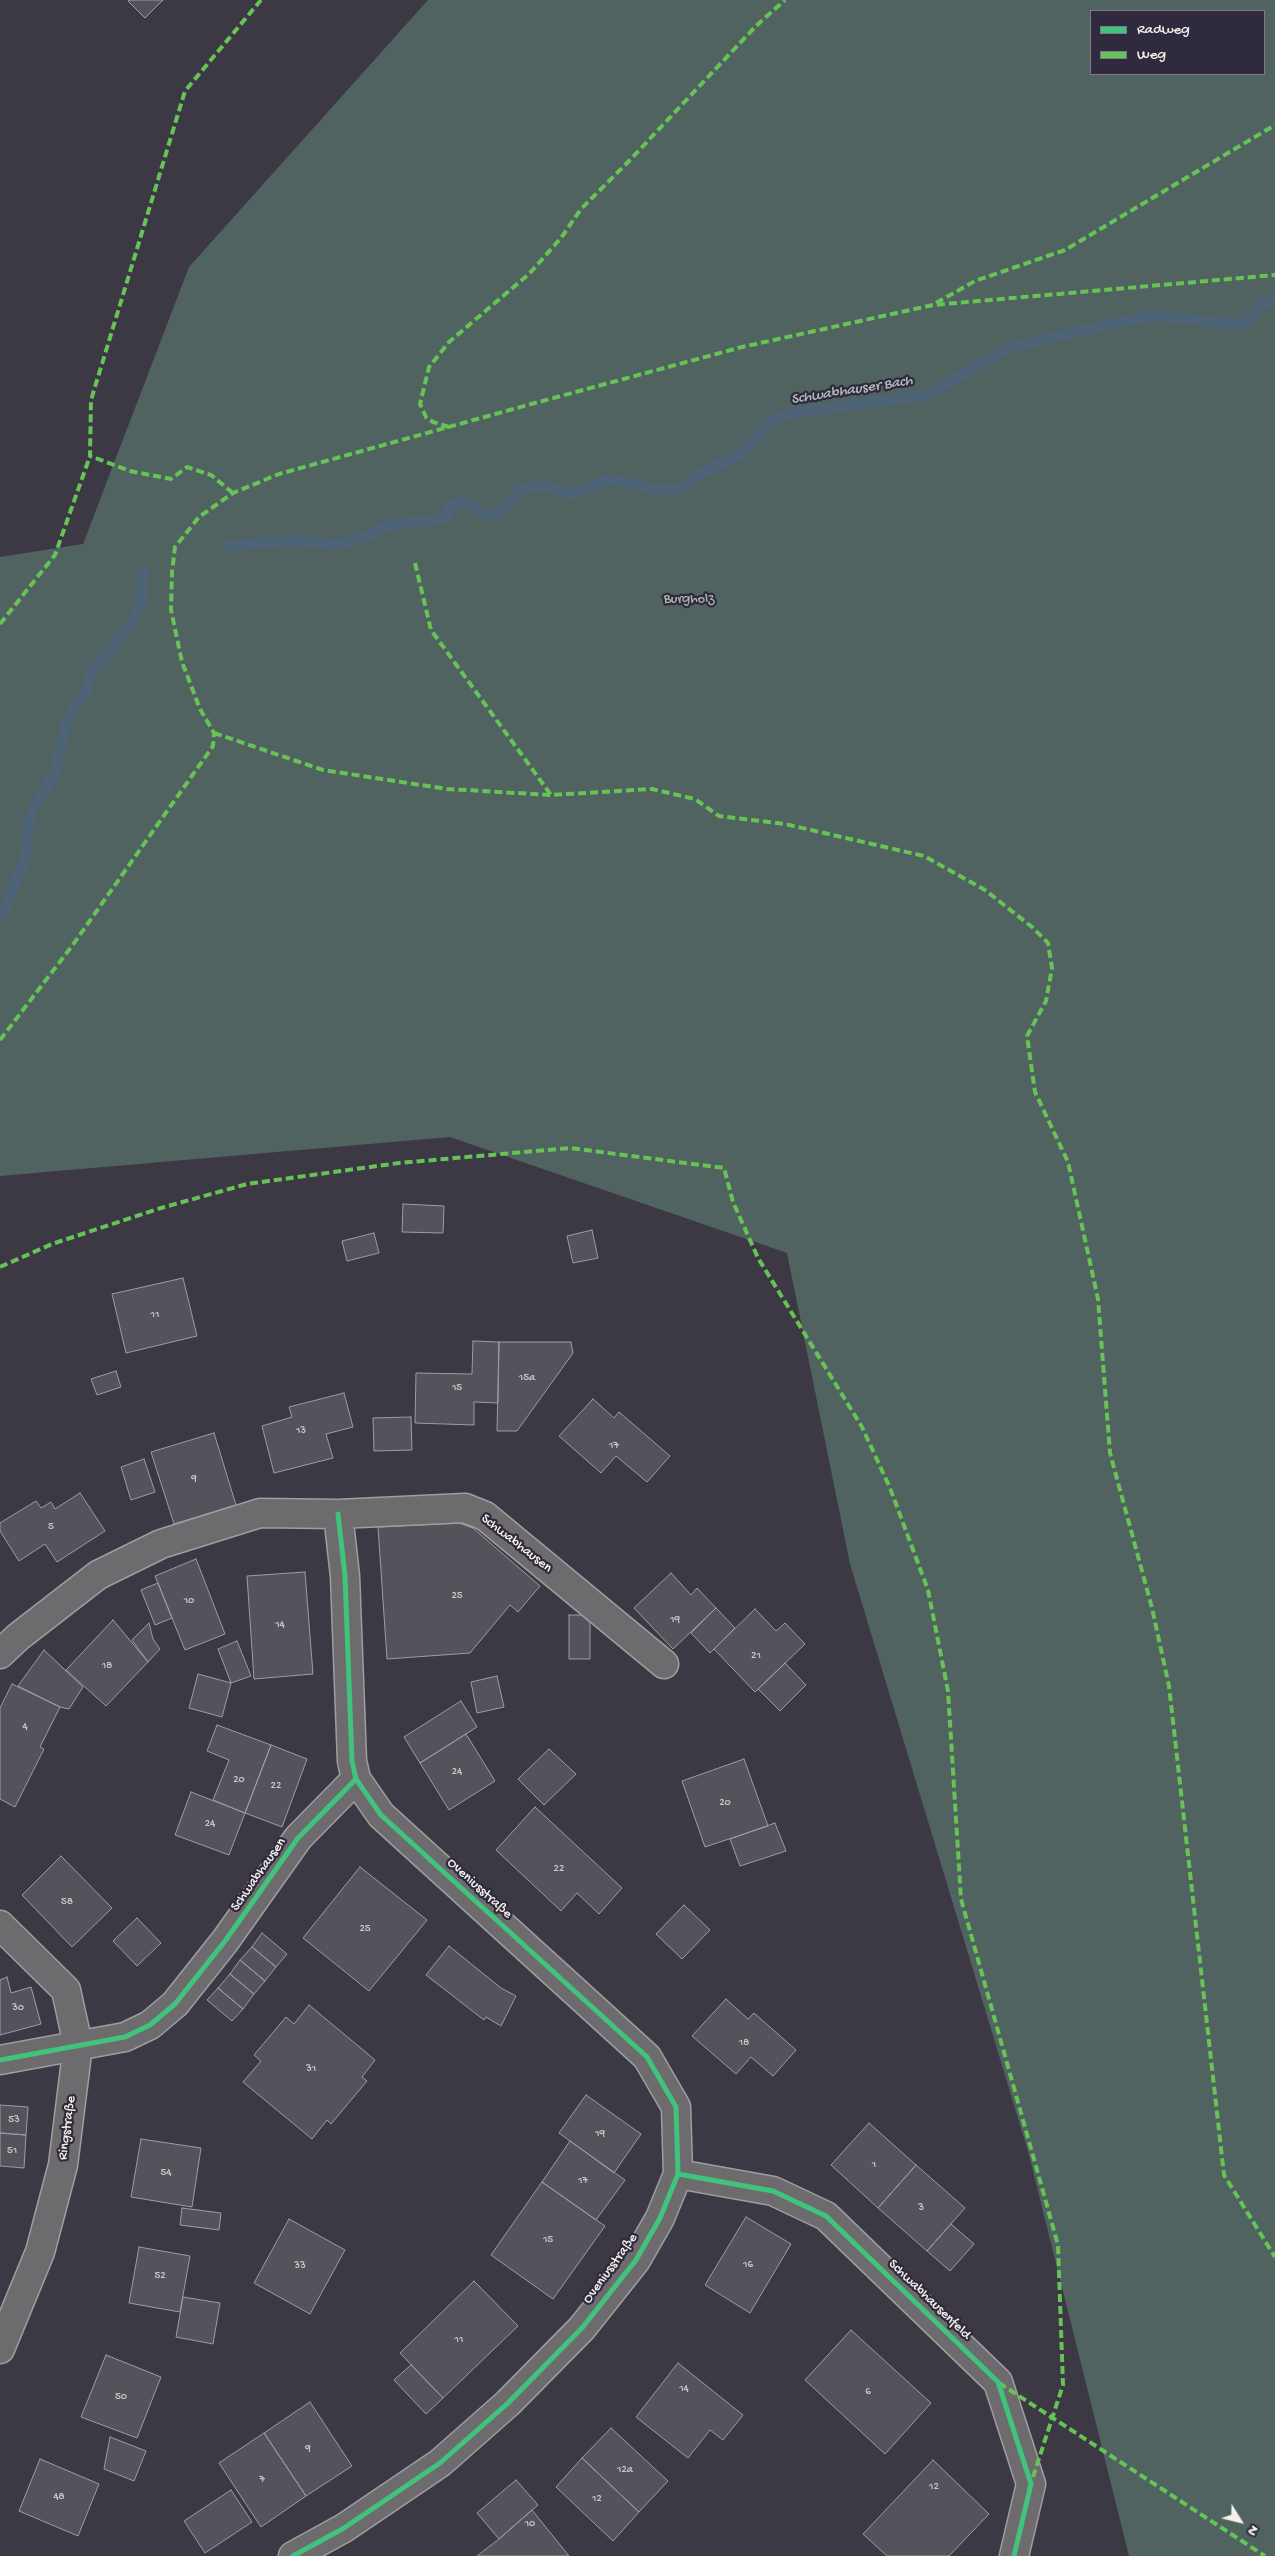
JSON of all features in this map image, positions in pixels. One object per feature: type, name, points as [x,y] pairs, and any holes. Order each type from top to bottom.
[{"type":"street","name":"Schwabhausen","points":[[0,1654],[18,1636],[98,1574],[161,1544],[260,1513],[338,1514],[465,1508],[485,1516],[664,1664]]},
{"type":"street","points":[[338,1514],[345,1576],[352,1761],[356,1779]]},
{"type":"street","name":"Schwabhausen","points":[[0,2060],[125,2037],[150,2025],[175,2004],[225,1941],[298,1838],[356,1779]]},
{"type":"street","name":"Oveniusstraße","points":[[293,2556],[344,2528],[440,2463],[508,2403],[582,2328],[636,2260],[660,2218],[678,2174],[676,2107],[647,2057],[381,1815],[356,1779]]},
{"type":"street","name":"Ringstraße","points":[[0,1925],[66,1990],[78,2046],[64,2165],[40,2252],[0,2349]]},
{"type":"street","name":"Schwabhausenfeld","points":[[678,2174],[773,2191],[826,2216],[998,2382],[1031,2484],[1014,2556]]},
{"type":"green space","name":"Burgholz","points":[[428,0],[1275,0],[1275,2556],[1129,2556],[1028,2151],[850,1564],[787,1253],[450,1137],[0,1176],[0,557],[83,544],[189,267]]},
{"type":"building","points":[[163,0],[145,18],[128,1]]},
{"type":"building","points":[[403,1204],[444,1206],[443,1233],[402,1232]]},
{"type":"building","points":[[592,1230],[598,1258],[573,1263],[567,1236]]},
{"type":"building","points":[[374,1233],[379,1253],[347,1261],[342,1241]]},
{"type":"building","points":[[183,1278],[197,1336],[126,1353],[112,1294]]},
{"type":"building","points":[[473,1341],[499,1342],[498,1403],[474,1402],[474,1425],[415,1423],[416,1373],[472,1374]]},
{"type":"building","points":[[499,1342],[571,1342],[573,1353],[517,1431],[497,1431]]},
{"type":"building","points":[[116,1371],[121,1387],[97,1395],[91,1379]]},
{"type":"building","points":[[344,1393],[353,1427],[326,1434],[333,1458],[274,1473],[262,1426],[292,1417],[289,1407]]},
{"type":"building","points":[[593,1399],[614,1418],[619,1412],[670,1456],[647,1482],[616,1456],[601,1473],[559,1436]]},
{"type":"building","points":[[411,1417],[412,1450],[374,1451],[373,1418]]},
{"type":"building","points":[[214,1433],[236,1505],[174,1524],[151,1452]]},
{"type":"building","points":[[144,1459],[155,1492],[131,1500],[121,1467]]},
{"type":"building","points":[[80,1493],[105,1531],[57,1562],[45,1544],[19,1561],[0,1531],[0,1523],[36,1501],[41,1508],[51,1502],[55,1509]]},
{"type":"building","points":[[458,1523],[473,1528],[540,1586],[518,1612],[510,1605],[470,1653],[387,1659],[378,1527]]},
{"type":"building","points":[[196,1559],[225,1634],[185,1650],[155,1576]]},
{"type":"building","points":[[305,1572],[313,1674],[254,1679],[247,1576]]},
{"type":"building","points":[[671,1573],[691,1595],[697,1588],[716,1608],[673,1649],[634,1608]]},
{"type":"building","points":[[158,1583],[172,1618],[155,1625],[141,1590]]},
{"type":"building","points":[[716,1608],[735,1628],[710,1653],[691,1633]]},
{"type":"building","points":[[755,1609],[776,1631],[785,1623],[805,1644],[755,1692],[714,1649]]},
{"type":"building","points":[[569,1615],[590,1615],[590,1659],[569,1659]]},
{"type":"building","points":[[113,1620],[148,1662],[106,1706],[66,1670]]},
{"type":"building","points":[[149,1623],[153,1639],[160,1649],[148,1662],[132,1640]]},
{"type":"building","points":[[237,1641],[251,1676],[231,1683],[218,1649]]},
{"type":"building","points":[[44,1650],[83,1687],[69,1709],[60,1707],[18,1686]]},
{"type":"building","points":[[785,1663],[806,1685],[780,1711],[758,1689]]},
{"type":"building","points":[[198,1674],[231,1683],[222,1717],[189,1708]]},
{"type":"building","points":[[497,1676],[504,1707],[477,1713],[471,1682]]},
{"type":"building","points":[[12,1684],[60,1707],[40,1747],[44,1749],[15,1807],[0,1799],[0,1708]]},
{"type":"building","points":[[461,1701],[477,1727],[420,1763],[404,1737]]},
{"type":"building","points":[[217,1725],[271,1745],[245,1813],[213,1800],[229,1760],[207,1751]]},
{"type":"building","points":[[466,1734],[495,1781],[449,1810],[420,1763]]},
{"type":"building","points":[[271,1745],[307,1759],[282,1827],[245,1813]]},
{"type":"building","points":[[549,1749],[576,1774],[544,1805],[518,1779]]},
{"type":"building","points":[[744,1759],[768,1826],[705,1847],[682,1781]]},
{"type":"building","points":[[191,1792],[245,1813],[229,1855],[175,1835]]},
{"type":"building","points":[[535,1807],[622,1888],[599,1914],[577,1893],[561,1911],[496,1850]]},
{"type":"building","points":[[775,1823],[786,1851],[740,1866],[730,1839]]},
{"type":"building","points":[[61,1856],[112,1908],[72,1947],[22,1895]]},
{"type":"building","points":[[360,1867],[427,1920],[369,1991],[303,1938]]},
{"type":"building","points":[[684,1905],[710,1930],[682,1959],[656,1934]]},
{"type":"building","points":[[137,1918],[161,1943],[137,1966],[113,1941]]},
{"type":"building","points":[[262,1933],[287,1954],[276,1967],[252,1947]]},
{"type":"building","points":[[449,1946],[501,1988],[516,1996],[501,2026],[486,2017],[484,2020],[426,1975]]},
{"type":"building","points":[[252,1947],[276,1967],[265,1981],[240,1960]]},
{"type":"building","points":[[240,1960],[265,1981],[254,1994],[230,1974]]},
{"type":"building","points":[[230,1974],[254,1994],[243,2009],[218,1988]]},
{"type":"building","points":[[7,1977],[11,1993],[31,1987],[41,2024],[0,2035],[0,1980]]},
{"type":"building","points":[[218,1988],[243,2009],[232,2021],[207,2000]]},
{"type":"building","points":[[726,1999],[748,2019],[754,2013],[796,2050],[773,2076],[751,2057],[736,2074],[692,2036]]},
{"type":"building","points":[[309,2005],[375,2060],[362,2077],[367,2081],[331,2124],[327,2120],[312,2139],[243,2082],[261,2061],[254,2055],[286,2017],[294,2024]]},
{"type":"building","points":[[586,2095],[641,2134],[614,2173],[559,2133]]},
{"type":"building","points":[[0,2105],[28,2107],[26,2135],[0,2133]]},
{"type":"building","points":[[869,2123],[916,2165],[878,2208],[831,2165]]},
{"type":"building","points":[[0,2133],[26,2135],[24,2168],[0,2166]]},
{"type":"building","points":[[141,2139],[201,2148],[192,2207],[131,2197]]},
{"type":"building","points":[[570,2141],[625,2180],[596,2220],[542,2182]]},
{"type":"building","points":[[916,2165],[965,2208],[927,2251],[878,2208]]},
{"type":"building","points":[[542,2182],[605,2226],[553,2299],[491,2255]]},
{"type":"building","points":[[182,2208],[221,2213],[219,2230],[180,2225]]},
{"type":"building","points":[[746,2217],[791,2244],[750,2313],[705,2285]]},
{"type":"building","points":[[289,2219],[345,2250],[310,2314],[254,2283]]},
{"type":"building","points":[[951,2224],[974,2244],[950,2271],[927,2251]]},
{"type":"building","points":[[139,2247],[190,2256],[180,2312],[129,2303]]},
{"type":"building","points":[[474,2281],[518,2326],[443,2398],[400,2353]]},
{"type":"building","points":[[183,2297],[220,2303],[213,2344],[176,2337]]},
{"type":"building","points":[[851,2330],[931,2403],[885,2454],[805,2380]]},
{"type":"building","points":[[106,2355],[161,2377],[137,2438],[81,2417]]},
{"type":"building","points":[[678,2363],[743,2415],[723,2440],[710,2430],[688,2458],[636,2417]]},
{"type":"building","points":[[411,2365],[443,2398],[426,2414],[394,2380]]},
{"type":"building","points":[[310,2402],[352,2466],[306,2496],[264,2433]]},
{"type":"building","points":[[611,2428],[668,2481],[639,2512],[582,2458]]},
{"type":"building","points":[[264,2433],[306,2496],[261,2527],[219,2463]]},
{"type":"building","points":[[110,2437],[146,2451],[134,2481],[104,2469]]},
{"type":"building","points":[[582,2458],[639,2512],[613,2541],[556,2487]]},
{"type":"building","points":[[40,2459],[99,2484],[78,2536],[19,2511]]},
{"type":"building","points":[[933,2460],[989,2514],[949,2556],[887,2556],[863,2534]]},
{"type":"building","points":[[516,2480],[538,2505],[499,2539],[477,2513]]},
{"type":"building","points":[[231,2490],[252,2522],[205,2553],[184,2521]]},
{"type":"building","points":[[532,2510],[569,2556],[477,2556],[499,2539]]},
{"type":"waterway","name":"Schwabhauser Bach","points":[[226,546],[293,540],[338,545],[366,537],[391,524],[435,520],[445,517],[453,504],[463,499],[487,516],[498,514],[519,491],[532,487],[551,487],[573,494],[611,479],[658,490],[679,489],[694,477],[742,454],[768,423],[794,413],[926,395],[1009,348],[1151,315],[1239,325],[1247,321],[1265,302],[1275,301]]},
{"type":"waterway","name":"Schwabhauser Bach","points":[[0,914],[6,906],[27,854],[27,827],[33,809],[56,771],[67,717],[86,692],[92,670],[114,646],[134,618],[142,599],[143,570]]},
{"type":"marked path","points":[[233,493],[211,475],[187,467],[171,479],[130,471],[90,456],[91,400],[185,91],[261,0]]},
{"type":"marked path","points":[[449,427],[433,422],[426,417],[420,404],[429,367],[449,342],[529,274],[561,238],[581,209],[629,161],[756,26],[785,0]]},
{"type":"marked path","points":[[936,303],[975,281],[1065,250],[1275,125]]},
{"type":"marked path","points":[[0,1040],[72,946],[213,746],[214,733],[200,709],[182,662],[171,610],[172,572],[175,547],[199,517],[233,493],[279,474],[742,347],[933,305],[1275,275]]},
{"type":"marked path","points":[[0,624],[55,555],[90,456]]},
{"type":"marked path","points":[[415,563],[431,630],[551,795],[652,789],[695,799],[719,816],[785,824],[924,856],[985,890],[1032,927],[1048,943],[1052,968],[1046,1001],[1027,1036],[1035,1092],[1068,1162],[1098,1299],[1110,1453],[1152,1608],[1169,1686],[1224,2175],[1275,2257]]},
{"type":"marked path","points":[[214,733],[323,770],[447,789],[551,795]]},
{"type":"marked path","points":[[0,1267],[52,1244],[161,1208],[247,1184],[399,1163],[570,1148],[724,1168],[733,1202],[758,1258],[862,1427],[890,1488],[928,1590],[948,1691],[961,1899],[1058,2245],[1063,2385],[1031,2483]]},
{"type":"marked path","points":[[999,2383],[1265,2556]]},
{"type":"cycle path","points":[[293,2556],[344,2528],[440,2463],[508,2403],[582,2328],[636,2260],[660,2218],[678,2174],[676,2107],[647,2057],[381,1815],[356,1779],[352,1761],[345,1576],[338,1514]]},
{"type":"cycle path","points":[[0,2060],[125,2037],[150,2025],[175,2004],[225,1941],[298,1838],[356,1779]]},
{"type":"cycle path","points":[[678,2174],[773,2191],[826,2216],[998,2382],[1031,2484],[1014,2556]]}]
